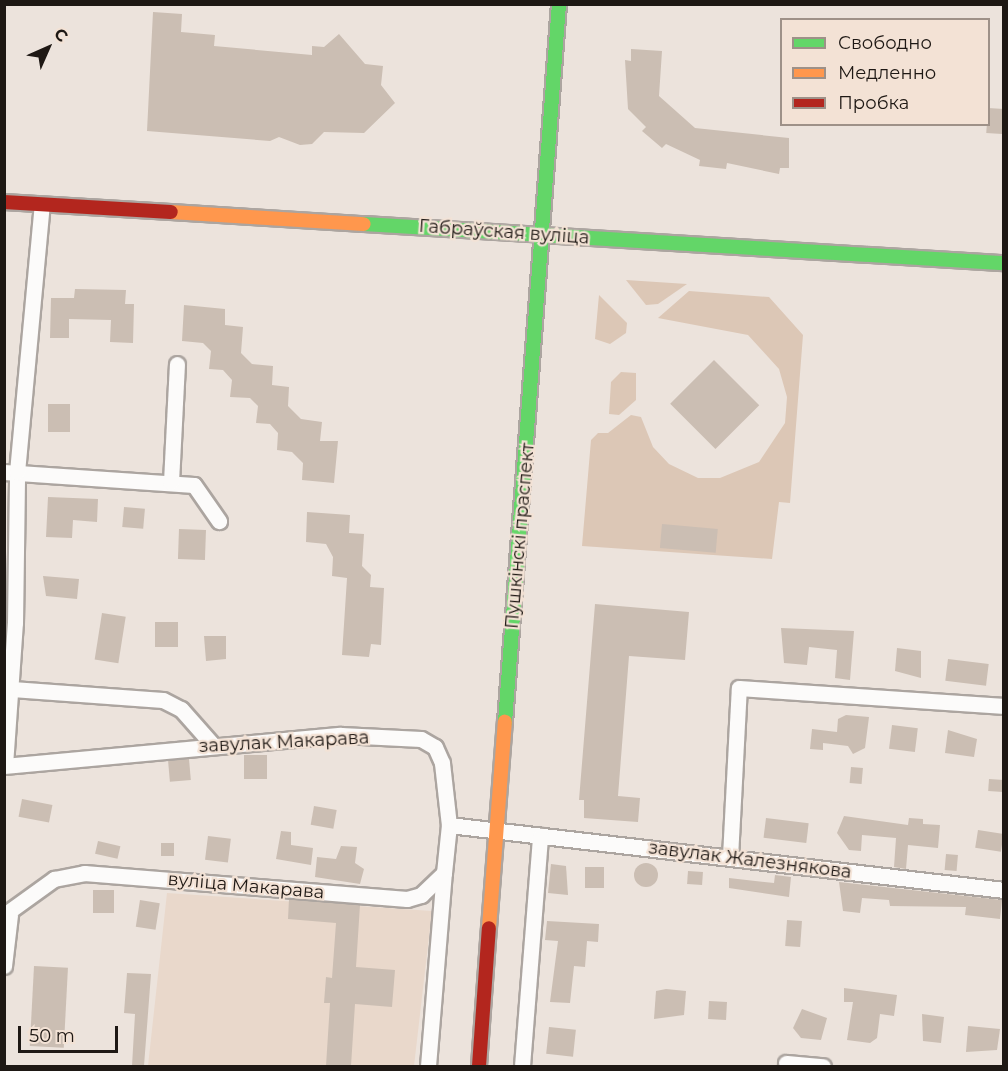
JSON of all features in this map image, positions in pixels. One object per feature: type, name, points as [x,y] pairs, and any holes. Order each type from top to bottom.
[{"type":"main road","name":"Пушкінскі праспект","points":[[479,1066],[559,4]]},
{"type":"main road","name":"Габраўская вуліца","points":[[4,202],[1004,263]]},
{"type":"street","points":[[5,766],[12,689],[11,472],[42,205]]},
{"type":"street","points":[[171,482],[177,364]]},
{"type":"street","points":[[11,472],[194,484],[219,521]]},
{"type":"street","points":[[730,857],[739,688],[1004,706]]},
{"type":"street","points":[[12,689],[163,700],[181,709],[212,744]]},
{"type":"street","name":"завулак Макарава","points":[[5,766],[212,744],[341,735],[421,739],[435,747],[442,763],[449,825]]},
{"type":"street","points":[[428,1066],[449,825],[496,832]]},
{"type":"street","name":"завулак Жалезнякова","points":[[496,832],[1004,890]]},
{"type":"street","points":[[522,1066],[540,836]]},
{"type":"street","name":"вуліца Макарава","points":[[7,915],[54,879],[84,873],[407,899],[421,895],[444,873]]},
{"type":"street","points":[[4,966],[7,915]]},
{"type":"street","points":[[786,1064],[823,1066]]},
{"type":"shaded area","points":[[626,280],[687,284],[658,304],[646,305]]},
{"type":"shaded area","points":[[689,291],[769,297],[803,335],[790,503],[779,502],[772,559],[582,546],[591,440],[598,433],[608,433],[631,415],[641,417],[653,447],[669,464],[698,478],[720,478],[759,462],[785,423],[787,397],[779,369],[748,335],[658,318]]},
{"type":"shaded area","points":[[599,295],[627,323],[626,333],[610,344],[595,339]]},
{"type":"shaded area","points":[[621,372],[636,373],[636,400],[619,415],[609,414],[611,382]]},
{"type":"shaded area","points":[[167,893],[432,911],[414,1066],[148,1066]]},
{"type":"building","points":[[153,12],[182,14],[181,32],[215,35],[214,46],[312,55],[312,46],[324,47],[339,34],[365,64],[383,66],[381,85],[395,103],[364,133],[324,132],[312,144],[300,145],[279,137],[270,141],[147,131]]},
{"type":"building","points":[[631,49],[662,51],[659,96],[695,128],[789,138],[789,168],[780,168],[779,174],[727,163],[726,169],[699,166],[700,160],[666,144],[662,148],[642,131],[646,127],[628,109],[625,60],[631,61]]},
{"type":"building","points":[[990,108],[1004,109],[1002,134],[986,133],[987,126],[990,126]]},
{"type":"building","points":[[75,289],[126,290],[125,304],[134,304],[133,343],[110,342],[111,320],[69,319],[69,338],[50,338],[51,298],[74,298]]},
{"type":"building","points":[[184,305],[225,309],[225,325],[243,327],[241,353],[252,364],[273,366],[272,385],[289,387],[288,406],[301,419],[322,422],[320,441],[338,441],[334,483],[302,480],[303,463],[292,452],[277,450],[278,433],[270,424],[256,423],[258,406],[250,398],[230,397],[232,380],[223,370],[209,369],[211,351],[203,343],[182,341]]},
{"type":"building","points":[[714,360],[759,405],[715,449],[670,404]]},
{"type":"building","points":[[48,404],[70,404],[70,432],[48,432]]},
{"type":"building","points":[[48,497],[98,499],[97,522],[73,520],[72,538],[46,537]]},
{"type":"building","points":[[124,507],[145,509],[143,529],[122,527]]},
{"type":"building","points":[[307,512],[350,515],[349,533],[364,534],[362,566],[371,575],[370,587],[384,588],[381,645],[371,644],[369,657],[342,655],[347,578],[332,576],[333,557],[326,544],[306,542]]},
{"type":"building","points":[[662,524],[718,529],[716,553],[660,548]]},
{"type":"building","points":[[179,529],[206,530],[205,560],[178,559]]},
{"type":"building","points":[[43,576],[79,579],[77,599],[46,596]]},
{"type":"building","points":[[595,604],[689,612],[685,660],[629,656],[618,796],[640,798],[638,822],[584,818],[584,800],[579,800]]},
{"type":"building","points":[[102,613],[126,617],[118,663],[95,659]]},
{"type":"building","points":[[155,622],[178,622],[178,647],[155,647]]},
{"type":"building","points":[[781,628],[854,631],[850,680],[835,678],[837,650],[809,647],[807,665],[784,663]]},
{"type":"building","points":[[204,636],[226,636],[226,659],[206,661]]},
{"type":"building","points":[[897,648],[921,651],[921,678],[895,671]]},
{"type":"building","points":[[948,659],[989,664],[986,686],[945,681]]},
{"type":"building","points":[[846,715],[869,717],[865,748],[853,754],[848,746],[823,743],[823,750],[810,749],[812,729],[837,732],[838,719]]},
{"type":"building","points":[[892,725],[918,728],[915,752],[889,749]]},
{"type":"building","points":[[948,730],[977,739],[974,757],[945,753]]},
{"type":"building","points":[[244,755],[267,755],[267,779],[244,779]]},
{"type":"building","points":[[189,759],[191,780],[170,782],[168,761]]},
{"type":"building","points":[[851,767],[863,768],[862,784],[850,783]]},
{"type":"building","points":[[989,779],[1004,780],[1003,792],[988,791]]},
{"type":"building","points":[[22,799],[52,805],[49,823],[19,817]]},
{"type":"building","points":[[314,806],[337,810],[333,829],[311,825]]},
{"type":"building","points":[[844,816],[908,825],[909,818],[923,819],[923,824],[940,825],[938,848],[908,845],[906,869],[894,867],[896,838],[862,835],[861,851],[849,850],[837,833]]},
{"type":"building","points":[[766,818],[809,823],[806,843],[764,838]]},
{"type":"building","points":[[978,830],[1004,834],[1001,852],[975,848]]},
{"type":"building","points":[[281,831],[291,832],[291,845],[313,848],[311,865],[276,859]]},
{"type":"building","points":[[208,836],[231,839],[228,863],[205,860]]},
{"type":"building","points":[[98,841],[120,846],[117,859],[95,854]]},
{"type":"building","points":[[161,843],[174,843],[174,856],[161,856]]},
{"type":"building","points":[[341,846],[357,847],[355,863],[364,869],[360,884],[315,877],[317,857],[336,859]]},
{"type":"building","points":[[946,854],[958,855],[957,871],[945,870]]},
{"type":"building","points":[[646,863],[651,864],[657,870],[657,880],[651,886],[646,887],[641,886],[635,880],[634,875],[635,870],[641,864]]},
{"type":"building","points":[[551,864],[566,866],[568,895],[548,893]]},
{"type":"building","points":[[585,867],[604,867],[604,888],[585,888]]},
{"type":"building","points":[[688,871],[703,872],[702,885],[687,884]]},
{"type":"building","points":[[775,875],[791,877],[789,897],[729,888],[729,878],[774,883]]},
{"type":"building","points":[[839,882],[1002,900],[1000,919],[965,915],[966,907],[890,906],[889,900],[862,898],[860,913],[843,911]]},
{"type":"building","points":[[93,890],[114,890],[114,913],[93,913]]},
{"type":"building","points":[[289,899],[360,905],[356,967],[395,970],[392,1007],[355,1004],[351,1066],[326,1066],[330,1003],[324,1003],[326,977],[332,978],[336,923],[288,919]]},
{"type":"building","points":[[140,900],[160,903],[156,930],[136,927]]},
{"type":"building","points":[[787,920],[802,921],[800,947],[785,946]]},
{"type":"building","points":[[547,921],[599,924],[598,942],[587,941],[585,967],[574,966],[570,1003],[550,1002],[558,941],[545,940]]},
{"type":"building","points":[[34,966],[68,968],[64,1048],[30,1046]]},
{"type":"building","points":[[127,973],[151,974],[144,1066],[132,1066],[135,1014],[124,1013]]},
{"type":"building","points":[[844,988],[897,995],[894,1016],[880,1014],[877,1038],[870,1043],[847,1040],[853,1002],[844,1002]]},
{"type":"building","points":[[666,989],[686,991],[684,1015],[654,1019],[656,991]]},
{"type":"building","points":[[709,1001],[727,1002],[726,1020],[708,1019]]},
{"type":"building","points":[[802,1009],[827,1018],[821,1040],[801,1038],[793,1028]]},
{"type":"building","points":[[922,1014],[944,1017],[941,1043],[923,1041]]},
{"type":"building","points":[[968,1026],[1000,1029],[997,1050],[966,1052]]},
{"type":"building","points":[[549,1027],[576,1030],[573,1057],[546,1054]]},
{"type":"traffic: fast","points":[[505,722],[559,4]]},
{"type":"traffic: fast","points":[[364,224],[542,235]]},
{"type":"traffic: fast","points":[[542,235],[1004,263]]},
{"type":"traffic: slow","points":[[171,212],[364,224]]},
{"type":"traffic: slow","points":[[489,928],[505,722]]},
{"type":"traffic: jam","points":[[4,202],[171,212]]},
{"type":"traffic: jam","points":[[479,1066],[489,928]]}]
